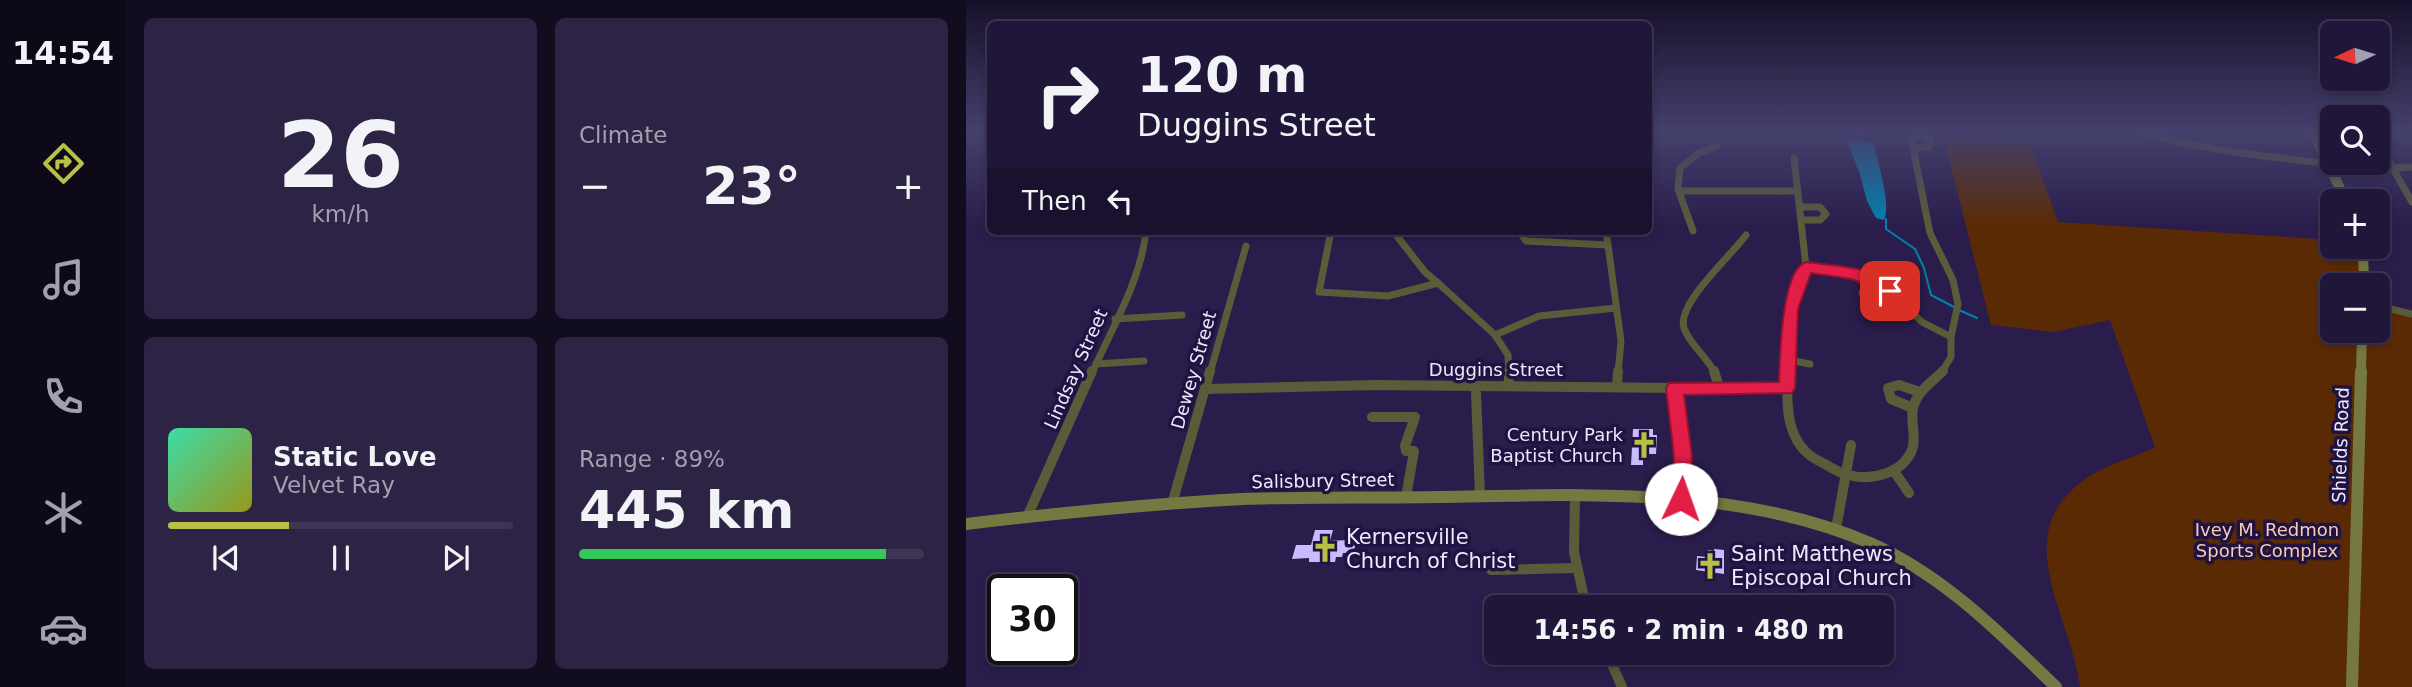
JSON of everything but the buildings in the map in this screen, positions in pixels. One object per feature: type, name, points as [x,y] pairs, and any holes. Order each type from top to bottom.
[{"type":"main road","name":"Shields Road","points":[[2352,687],[2362,343]]},
{"type":"main road","name":"Salisbury Street","points":[[966,524],[1172,504],[1281,498],[1575,495],[1681,499],[1776,514],[1836,529],[1884,550],[1942,585],[2006,638],[2056,687]]},
{"type":"street","points":[[1682,162],[1678,172],[1680,191],[1693,232]]},
{"type":"street","points":[[1794,162],[1806,267],[1790,309],[1787,388],[1789,423],[1800,447],[1818,461],[1847,475],[1877,477],[1894,471],[1905,463],[1913,449],[1913,408],[1920,393],[1951,358],[1951,337],[1958,304],[1958,294],[1930,233],[1916,162]]},
{"type":"street","points":[[2390,164],[2412,202]]},
{"type":"street","points":[[2392,168],[2412,167]]},
{"type":"street","points":[[1680,191],[1797,191]]},
{"type":"street","points":[[1801,207],[1820,207],[1826,214],[1820,220],[1802,220]]},
{"type":"street","name":"Lindsay Street","points":[[1027,517],[1144,251],[1146,235]]},
{"type":"street","points":[[1330,235],[1319,292],[1388,296],[1438,284]]},
{"type":"street","points":[[1397,235],[1428,277],[1495,335],[1507,355],[1509,386]]},
{"type":"street","points":[[1522,235],[1526,241],[1608,245]]},
{"type":"street","points":[[1607,235],[1621,353],[1617,387]]},
{"type":"street","points":[[1719,387],[1714,367],[1684,329],[1683,318],[1687,307],[1730,258],[1746,235]]},
{"type":"street","name":"Dewey Street","points":[[1172,504],[1246,246]]},
{"type":"street","points":[[1806,267],[1853,274],[1872,280],[1890,291],[1913,316],[1935,331],[1951,337]]},
{"type":"street","points":[[1872,280],[1862,293],[1866,301],[1879,302],[1890,291]]},
{"type":"street","points":[[1495,335],[1539,316],[1616,308]]},
{"type":"street","points":[[2390,309],[2412,314]]},
{"type":"street","points":[[1115,319],[1182,315]]},
{"type":"street","points":[[1788,360],[1810,364]]},
{"type":"street","points":[[1096,364],[1144,361]]},
{"type":"street","points":[[1913,408],[1891,399],[1888,388],[1899,384],[1920,393]]},
{"type":"street","name":"Duggins Street","points":[[1206,389],[1376,385],[1787,388]]},
{"type":"street","points":[[1674,388],[1683,456],[1681,499]]},
{"type":"street","points":[[1476,393],[1480,496]]},
{"type":"street","points":[[1372,417],[1415,417],[1405,446],[1406,451],[1414,451],[1406,497]]},
{"type":"street","points":[[1836,529],[1851,445]]},
{"type":"street","points":[[1894,471],[1909,494]]},
{"type":"street","points":[[1575,495],[1572,549],[1574,568],[1582,595]]},
{"type":"street","points":[[1491,570],[1574,568]]},
{"type":"street","points":[[1612,665],[1622,687]]},
{"type":"green space","name":"Ivey M. Redmon Sports Complex","points":[[1950,162],[2036,162],[2058,222],[2320,239],[2320,259],[2363,259],[2364,273],[2320,273],[2320,343],[2390,343],[2390,309],[2412,314],[2412,687],[2080,687],[2049,572],[2047,545],[2052,519],[2067,495],[2095,473],[2155,447],[2110,320],[2053,332],[1991,325]]},
{"type":"water","points":[[1855,162],[1878,162],[1885,194],[1884,220],[1876,218],[1867,201]]},
{"type":"waterway","points":[[1886,219],[1886,229],[1915,249],[1924,268],[1931,295],[1954,307]]},
{"type":"waterway","points":[[1959,310],[1977,318]]},
{"type":"place","name":"Century Park Baptist Church","points":[[1644,445]]},
{"type":"place","name":"Kernersville Church of Christ","points":[[1325,549]]},
{"type":"place","name":"Saint Matthews Episcopal Church","points":[[1710,566]]},
{"type":"route","points":[[1681,499],[1683,456],[1674,388],[1787,388],[1790,309],[1806,267],[1853,274],[1872,280],[1890,291]]}]
